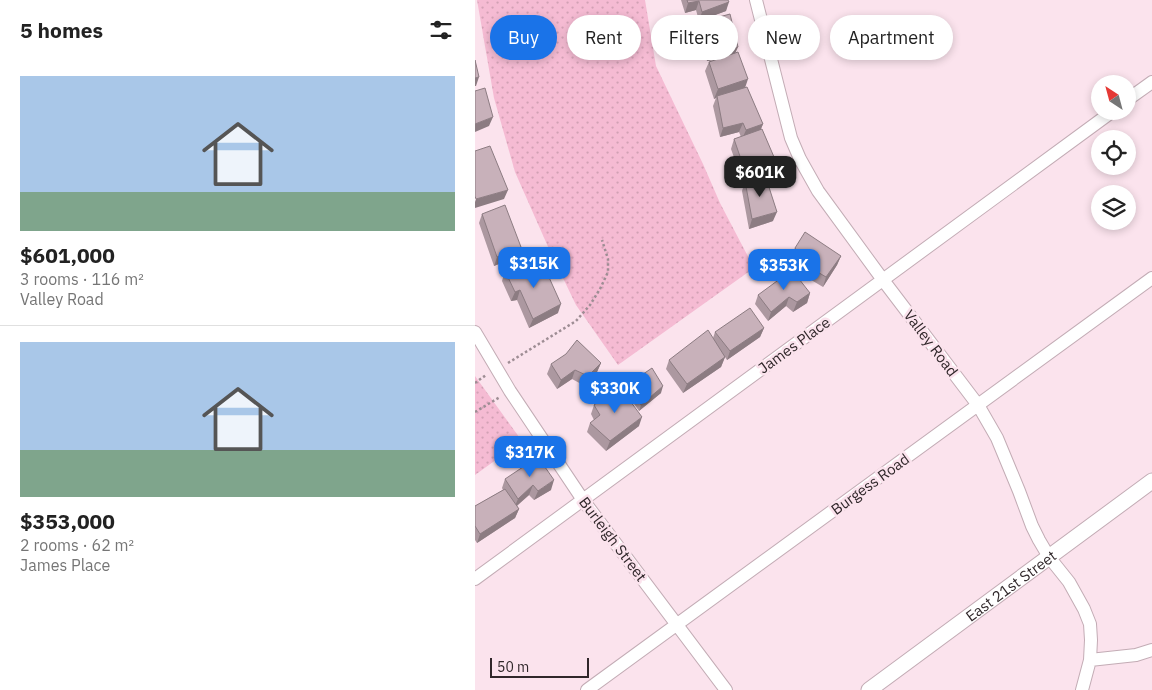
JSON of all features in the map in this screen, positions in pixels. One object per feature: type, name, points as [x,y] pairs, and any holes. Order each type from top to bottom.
[{"type":"street","name":"Valley Road","points":[[756,0],[791,138],[800,159],[818,191],[978,406],[997,438],[1032,526],[1049,557],[1069,582],[1085,609],[1090,624],[1091,640],[1090,660],[1082,690]]},
{"type":"street","points":[[1136,94],[1152,82]]},
{"type":"street","name":"James Place","points":[[475,579],[1101,120]]},
{"type":"street","name":"Burgess Road","points":[[587,690],[1152,278]]},
{"type":"street","name":"Burleigh Street","points":[[475,332],[510,391],[583,500],[726,690]]},
{"type":"street","name":"East 21st Street","points":[[869,690],[1152,482]]},
{"type":"street","points":[[1090,660],[1136,655],[1152,650]]},
{"type":"path","points":[[510,362],[576,321],[590,305],[608,272],[608,259],[601,240]]},
{"type":"path","points":[[475,383],[484,376]]},
{"type":"path","points":[[475,412],[510,391]]},
{"type":"shaded area","points":[[477,0],[645,0],[651,36],[651,60],[655,60],[656,66],[720,203],[754,268],[618,365],[576,305],[549,249],[515,172],[494,98]]},
{"type":"shaded area","points":[[475,376],[522,441],[475,475]]},
{"type":"building","points":[[687,0],[728,0],[729,2],[702,12],[699,1],[688,3]]},
{"type":"building","points":[[738,52],[748,79],[718,89],[709,62],[715,60],[738,60]]},
{"type":"building","points":[[475,60],[479,77],[475,78]]},
{"type":"building","points":[[747,87],[763,124],[746,130],[743,123],[723,128],[717,96]]},
{"type":"building","points":[[485,88],[493,117],[475,124],[475,91]]},
{"type":"building","points":[[762,129],[777,164],[753,171],[752,167],[744,168],[734,139]]},
{"type":"building","points":[[490,146],[508,190],[476,199],[475,151]]},
{"type":"building","points":[[766,178],[777,212],[752,219],[745,181]]},
{"type":"building","points":[[505,205],[521,247],[497,257],[482,214]]},
{"type":"building","points":[[805,232],[841,256],[826,277],[794,258],[798,253],[795,248]]},
{"type":"building","points":[[521,262],[526,272],[543,264],[561,304],[533,319],[520,290],[515,292],[505,271]]},
{"type":"building","points":[[792,270],[810,293],[797,302],[789,297],[771,312],[758,295]]},
{"type":"building","points":[[750,308],[764,328],[730,351],[715,332]]},
{"type":"building","points":[[708,330],[725,357],[687,384],[669,360]]},
{"type":"building","points":[[577,340],[601,363],[588,376],[575,370],[561,380],[551,364],[566,354]]},
{"type":"building","points":[[652,368],[663,386],[641,405],[627,385]]},
{"type":"building","points":[[619,386],[642,417],[610,441],[590,423],[600,415],[594,405]]},
{"type":"building","points":[[538,457],[554,480],[538,491],[533,485],[518,499],[505,479]]},
{"type":"building","points":[[505,489],[519,509],[480,534],[475,526],[475,506]]}]
